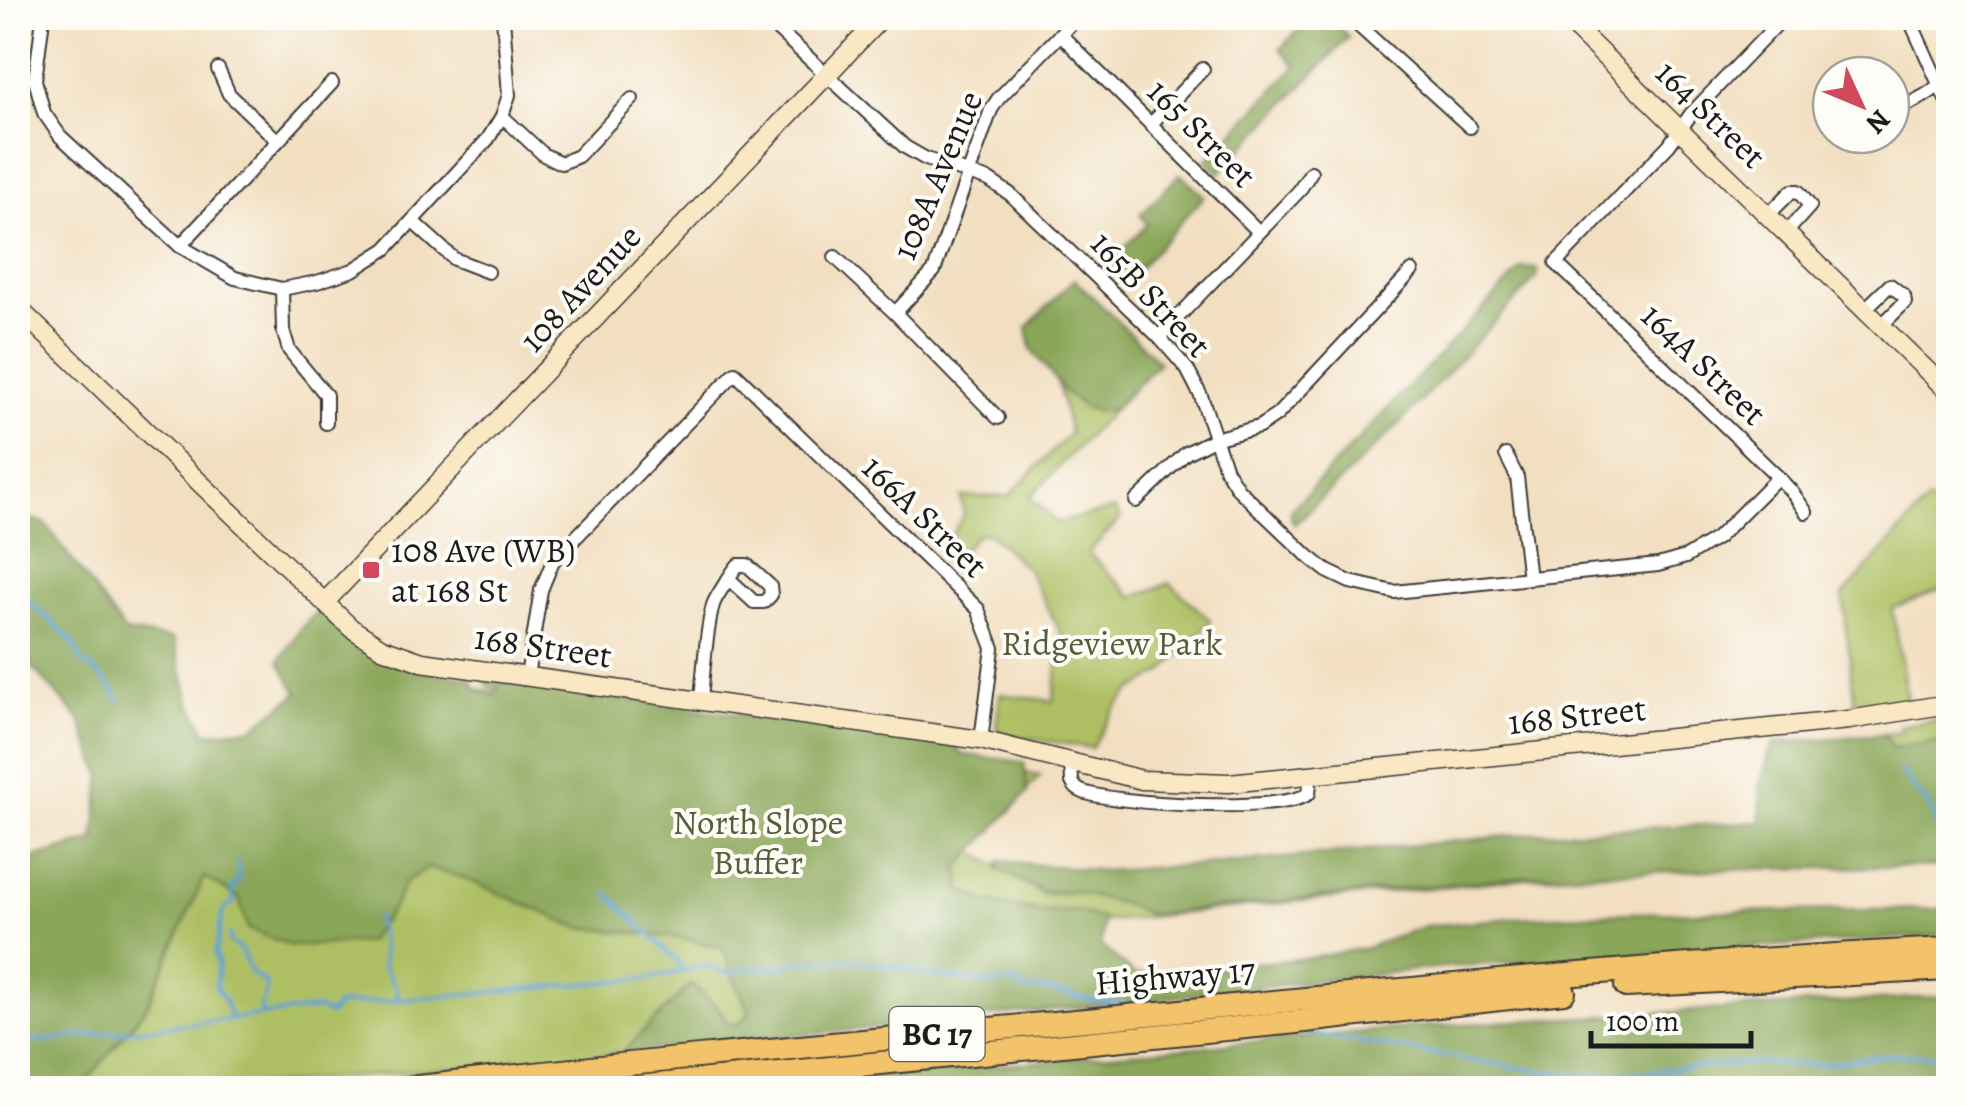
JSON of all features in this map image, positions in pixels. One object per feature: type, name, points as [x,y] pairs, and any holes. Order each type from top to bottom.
[{"type":"highway","name":"Highway 17","points":[[628,1088],[1822,954],[1948,949]]},
{"type":"highway","name":"Highway 17","points":[[410,1088],[588,1068],[1603,987],[1948,970]]},
{"type":"street","points":[[43,18],[35,80],[44,113],[60,136],[180,246],[235,278],[282,288],[354,270],[386,249],[488,139],[509,95],[503,18]]},
{"type":"street","name":"165B Street","points":[[765,18],[906,146],[926,159],[989,180],[1023,205],[1188,369],[1226,470],[1238,489],[1308,556],[1350,582],[1394,592],[1658,565],[1686,556],[1717,538],[1778,477]]},
{"type":"street","name":"108 Avenue","points":[[326,602],[881,18]]},
{"type":"street","name":"108A Avenue","points":[[896,313],[934,271],[998,98],[1076,18]]},
{"type":"street","points":[[1350,18],[1470,127]]},
{"type":"street","name":"164 Street","points":[[1565,18],[1948,391]]},
{"type":"street","points":[[1680,128],[1783,18]]},
{"type":"street","points":[[1909,18],[1944,81],[1948,104]]},
{"type":"street","name":"165 Street","points":[[1060,34],[1260,232]]},
{"type":"street","points":[[218,69],[229,94],[278,141]]},
{"type":"street","points":[[1151,124],[1203,69]]},
{"type":"street","points":[[18,79],[35,80]]},
{"type":"street","points":[[1911,103],[1944,81]]},
{"type":"street","points":[[180,246],[332,84]]},
{"type":"street","points":[[502,116],[544,156],[562,163],[578,156],[632,100]]},
{"type":"street","name":"164A Street","points":[[1680,128],[1556,263],[1778,477],[1806,512]]},
{"type":"street","points":[[1159,337],[1299,191],[1311,172]]},
{"type":"street","name":"164 Street","points":[[1768,215],[1792,191],[1798,191],[1810,206],[1786,233]]},
{"type":"street","points":[[412,221],[454,259],[488,272]]},
{"type":"street","points":[[835,258],[896,313],[998,418]]},
{"type":"street","points":[[1136,500],[1186,453],[1259,427],[1277,415],[1412,271]]},
{"type":"street","points":[[1864,310],[1888,286],[1893,286],[1905,299],[1881,326]]},
{"type":"street","points":[[282,288],[283,330],[290,350],[326,395],[326,423]]},
{"type":"street","name":"168 Street","points":[[18,308],[351,628],[382,648],[422,662],[981,740],[1142,780],[1229,783],[1894,715],[1948,704]]},
{"type":"street","name":"166A Street","points":[[527,676],[541,590],[553,561],[735,372],[978,609],[993,648],[981,740]]},
{"type":"street","points":[[1506,455],[1517,477],[1529,579]]},
{"type":"street","points":[[701,701],[714,602],[730,580]]},
{"type":"green space","points":[[1310,18],[1329,18],[1349,37],[1219,173],[1206,161],[1296,66],[1280,49]]},
{"type":"green space","points":[[1180,174],[1204,196],[1125,284],[1106,266],[1147,224],[1140,215]]},
{"type":"green space","points":[[1522,268],[1537,269],[1537,277],[1401,422],[1295,524],[1290,511]]},
{"type":"green space","name":"Ridgeview Park","points":[[1074,279],[1159,362],[1030,497],[1057,523],[1115,509],[1121,518],[1088,553],[1133,597],[1170,583],[1211,621],[1162,673],[1132,690],[1114,710],[1092,748],[1001,734],[996,726],[1000,694],[1053,701],[1062,636],[1028,570],[990,534],[978,534],[948,565],[939,556],[964,514],[961,497],[1009,496],[1070,433],[1057,381],[1032,350],[1027,328]]},
{"type":"green space","points":[[1074,279],[1159,362],[1113,409],[1098,412],[1084,407],[1066,393],[1032,350],[1027,328]]},
{"type":"green space","points":[[1928,501],[1948,521],[1948,587],[1893,608],[1907,700],[1855,708],[1843,595]]},
{"type":"green space","name":"North Slope Buffer","points":[[18,514],[45,523],[125,632],[173,639],[191,704],[207,733],[253,728],[298,693],[279,661],[318,611],[383,658],[415,669],[471,678],[475,688],[492,696],[499,688],[489,686],[483,679],[904,737],[957,746],[960,754],[1024,762],[1028,792],[959,867],[961,889],[986,902],[1046,912],[1077,911],[1103,919],[1101,946],[1136,975],[1310,958],[1366,948],[1425,926],[1514,918],[1948,909],[1948,935],[1443,967],[622,1053],[691,984],[720,1009],[725,1021],[737,1025],[750,1013],[723,948],[680,938],[578,927],[461,877],[428,868],[405,882],[395,904],[368,942],[291,946],[248,929],[239,898],[204,877],[147,1006],[81,1088],[18,1088],[18,857],[23,861],[94,840],[102,776],[80,720],[31,666],[23,624],[18,617]]},
{"type":"green space","name":"North Slope Buffer","points":[[429,682],[881,745],[1040,776],[970,849],[1044,895],[1761,822],[1884,734],[1902,732],[1899,726],[1948,718],[1948,835],[728,960],[751,1013],[737,1025],[725,1021],[691,985],[622,1053],[233,1088],[81,1088],[147,1006],[204,877],[239,898],[395,904],[405,882],[428,868],[694,941]]},
{"type":"green space","points":[[1884,734],[1893,748],[1948,740],[1948,866],[1539,875],[1151,915],[1072,891],[1044,892],[998,870],[1000,861],[1105,871],[1233,863],[1539,833],[1761,822],[1760,785],[1773,743]]},
{"type":"green space","points":[[1948,996],[1948,1088],[1433,1082],[1372,1088],[748,1088],[1414,1027]]},
{"type":"waterway","points":[[18,593],[60,629],[73,643],[83,664],[107,682],[121,701]]},
{"type":"waterway","points":[[1900,771],[1929,806],[1948,846]]},
{"type":"waterway","points":[[231,1017],[216,988],[215,955],[223,910],[234,902],[232,888],[239,881],[237,862]]},
{"type":"waterway","points":[[607,893],[682,970]]},
{"type":"waterway","points":[[377,915],[383,967],[399,1000]]},
{"type":"waterway","points":[[230,935],[230,942],[241,950],[251,973],[267,984],[260,1007],[263,1015]]},
{"type":"waterway","points":[[18,1043],[318,1009],[330,1015],[337,1005],[651,978],[704,966],[728,973],[828,960],[851,960],[993,984],[1012,982],[1027,991],[1042,989],[1134,1005]]},
{"type":"waterway","points":[[1302,1032],[1583,1076],[1750,1063],[1818,1065],[1888,1055],[1948,1055]]},
{"type":"place","name":"108 Ave (WB) at 168 St","points":[[371,570]]}]
